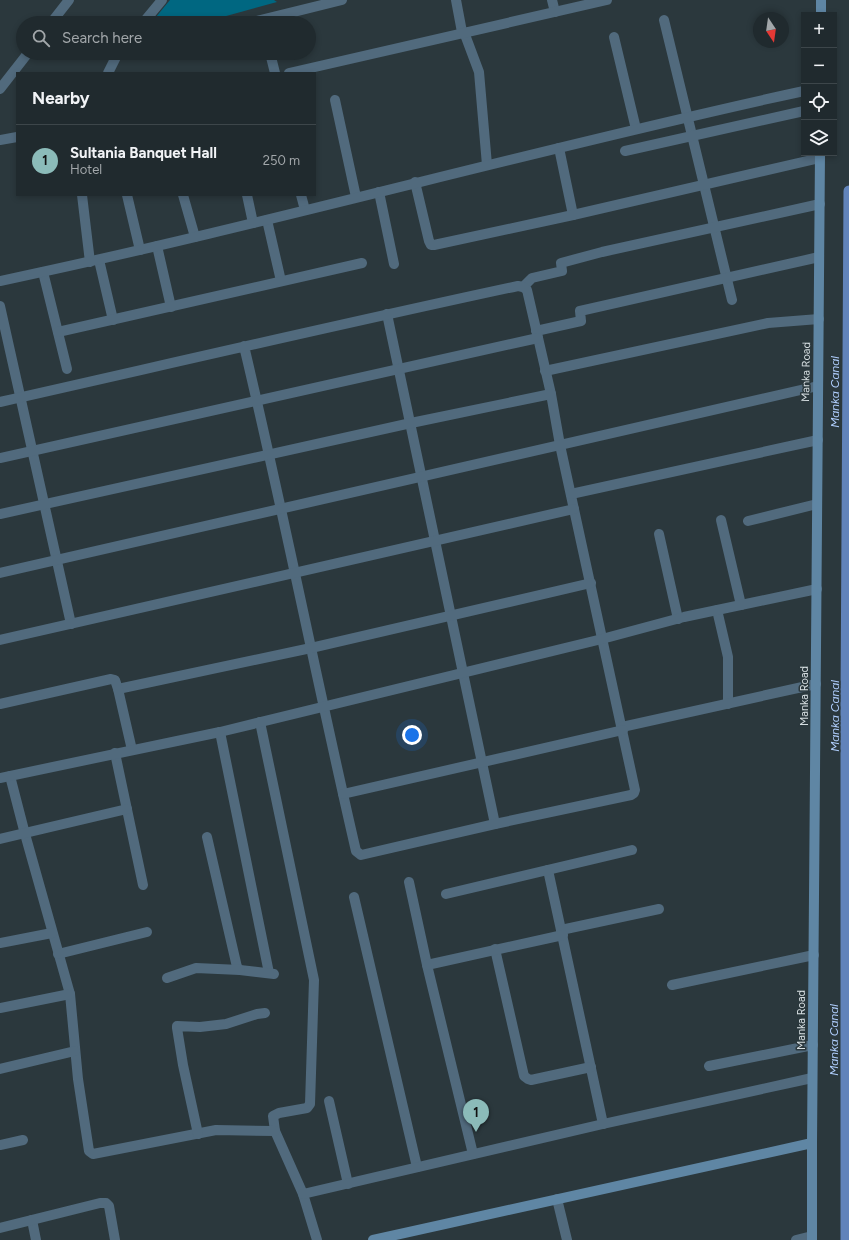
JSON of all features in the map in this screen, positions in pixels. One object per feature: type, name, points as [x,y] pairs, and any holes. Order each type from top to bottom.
[{"type":"main road","points":[[821,0],[821,12]]},
{"type":"main road","name":"Manka Road","points":[[812,1238],[820,156]]},
{"type":"main road","points":[[373,1240],[812,1143]]},
{"type":"street","points":[[56,16],[69,0]]},
{"type":"street","points":[[149,16],[162,0]]},
{"type":"street","points":[[284,16],[342,0]]},
{"type":"street","points":[[456,0],[463,32],[479,72],[487,165]]},
{"type":"street","points":[[552,0],[555,12]]},
{"type":"street","points":[[293,72],[607,0]]},
{"type":"street","points":[[664,20],[732,300]]},
{"type":"street","points":[[614,37],[636,129]]},
{"type":"street","points":[[0,89],[23,60]]},
{"type":"street","points":[[108,72],[114,60]]},
{"type":"street","points":[[272,60],[275,72]]},
{"type":"street","points":[[0,281],[94,261],[267,220],[415,182],[687,116],[801,92]]},
{"type":"street","points":[[335,100],[356,198]]},
{"type":"street","points":[[625,151],[801,112]]},
{"type":"street","points":[[0,140],[16,137]]},
{"type":"street","points":[[559,148],[573,215]]},
{"type":"street","points":[[415,182],[429,241],[431,245],[434,245],[704,185],[820,156]]},
{"type":"street","points":[[379,192],[394,264]]},
{"type":"street","points":[[82,196],[94,261],[114,320]]},
{"type":"street","points":[[127,196],[140,250]]},
{"type":"street","points":[[183,196],[195,237]]},
{"type":"street","points":[[246,196],[253,223]]},
{"type":"street","points":[[301,196],[305,210]]},
{"type":"street","points":[[523,287],[532,278],[562,271],[561,263],[602,252],[820,204]]},
{"type":"street","points":[[267,220],[281,281]]},
{"type":"street","points":[[157,246],[171,307]]},
{"type":"street","points":[[0,458],[399,370],[581,321],[580,312],[819,257]]},
{"type":"street","points":[[58,332],[362,263]]},
{"type":"street","points":[[43,272],[67,369]]},
{"type":"street","points":[[0,402],[244,346],[387,314],[518,286],[523,287],[527,290],[551,394],[560,445],[635,790],[634,793],[631,795],[361,855],[356,851],[342,794],[295,572],[244,346]]},
{"type":"street","points":[[0,306],[5,348],[20,397],[71,624]]},
{"type":"street","points":[[387,314],[496,824]]},
{"type":"street","points":[[545,371],[768,323],[819,319]]},
{"type":"street","points":[[0,573],[818,386]]},
{"type":"street","points":[[0,514],[268,454],[551,394]]},
{"type":"street","points":[[571,494],[818,440]]},
{"type":"street","points":[[748,521],[817,504]]},
{"type":"street","points":[[0,640],[574,509]]},
{"type":"street","points":[[721,520],[741,605]]},
{"type":"street","points":[[659,534],[678,619]]},
{"type":"street","points":[[118,689],[310,648],[590,583]]},
{"type":"street","points":[[275,1131],[216,1130],[93,1154],[89,1151],[75,1051],[70,994],[25,834],[5,777],[220,732],[602,639],[678,619],[817,589]]},
{"type":"street","points":[[717,610],[728,657],[728,704]]},
{"type":"street","points":[[0,704],[111,679],[116,682],[132,750]]},
{"type":"street","points":[[342,794],[816,684]]},
{"type":"street","points":[[260,722],[314,980],[310,1104],[307,1108],[279,1113],[273,1116],[275,1131],[303,1194],[317,1240]]},
{"type":"street","points":[[167,978],[196,968],[272,973],[220,732]]},
{"type":"street","points":[[116,753],[142,885]]},
{"type":"street","points":[[0,839],[127,809]]},
{"type":"street","points":[[207,837],[237,967],[240,970]]},
{"type":"street","points":[[446,894],[632,850]]},
{"type":"street","points":[[548,870],[603,1124]]},
{"type":"street","points":[[409,882],[427,965],[473,1154]]},
{"type":"street","points":[[354,897],[416,1168]]},
{"type":"street","points":[[427,965],[495,950],[659,909]]},
{"type":"street","points":[[58,954],[147,932]]},
{"type":"street","points":[[0,943],[52,933]]},
{"type":"street","points":[[495,950],[524,1076],[531,1080],[591,1067]]},
{"type":"street","points":[[672,985],[814,955]]},
{"type":"street","points":[[0,1008],[70,994]]},
{"type":"street","points":[[198,1134],[176,1028],[179,1026],[200,1027],[226,1024],[257,1014],[265,1013]]},
{"type":"street","points":[[709,1066],[813,1045]]},
{"type":"street","points":[[0,1069],[75,1051]]},
{"type":"street","points":[[303,1194],[603,1124],[812,1078]]},
{"type":"street","points":[[329,1101],[348,1184]]},
{"type":"street","points":[[0,1145],[23,1140]]},
{"type":"street","points":[[557,1199],[567,1240]]},
{"type":"street","points":[[0,1228],[100,1203],[109,1206],[115,1240]]},
{"type":"street","points":[[32,1220],[36,1240]]},
{"type":"street","points":[[796,1240],[812,1238]]},
{"type":"shaded area","points":[[170,0],[274,0],[277,2],[226,16],[157,16]]},
{"type":"waterway","name":"Manka Canal","points":[[846,1240],[846,699],[849,191]]},
{"type":"place","name":"Sultania Banquet Hall","points":[[476,1132]]}]
